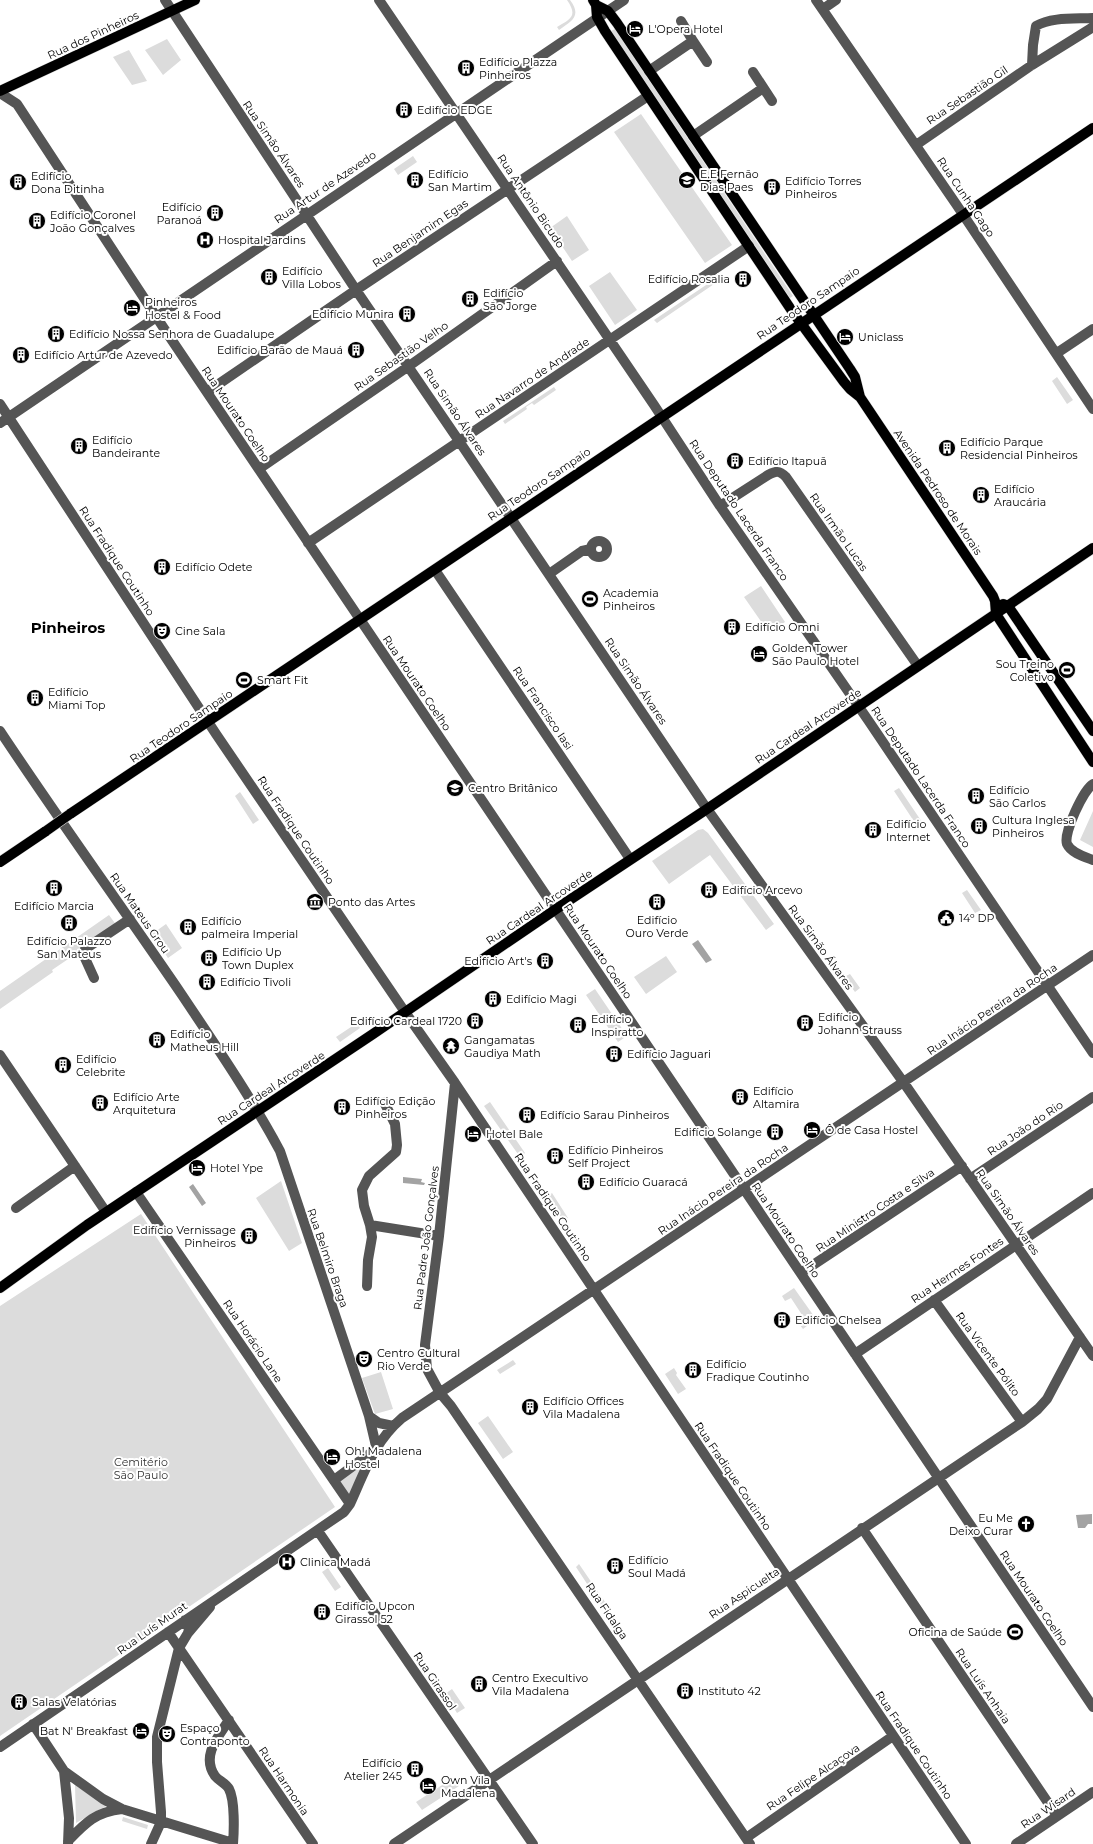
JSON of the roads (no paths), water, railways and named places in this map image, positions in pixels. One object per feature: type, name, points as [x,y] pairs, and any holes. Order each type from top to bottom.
[{"type":"main road","name":"Rua dos Pinheiros","points":[[0,92],[195,0]]},
{"type":"main road","name":"Avenida Pedroso de Morais","points":[[594,2],[608,10],[850,369],[855,377],[860,397],[995,601],[996,614],[1093,762]]},
{"type":"main road","name":"Avenida Pedroso de Morais","points":[[594,2],[597,17],[800,323],[850,390],[860,397]]},
{"type":"main road","name":"Rua Teodoro Sampaio","points":[[0,862],[813,314],[1093,128]]},
{"type":"main road","name":"Rua Cardeal Arcoverde","points":[[0,1288],[106,1212],[1093,548]]},
{"type":"main road","points":[[995,601],[1008,606],[1092,729]]},
{"type":"street","name":"Rua Simão Álvares","points":[[165,0],[356,290],[460,441],[707,809],[904,1083],[1093,1356]]},
{"type":"street","name":"Rua Antônio Bicudo","points":[[379,0],[457,112],[662,416]]},
{"type":"street","name":"Rua Artur de Azevedo","points":[[0,423],[306,214],[624,0]]},
{"type":"street","name":"Rua Cunha Gago","points":[[816,0],[963,214],[1093,409]]},
{"type":"street","points":[[822,9],[836,0]]},
{"type":"street","points":[[1032,65],[1034,33],[1036,26],[1042,22],[1052,20],[1093,18]]},
{"type":"street","points":[[680,21],[707,62]]},
{"type":"street","name":"Rua Sebastião Gil","points":[[916,145],[1032,65],[1093,27]]},
{"type":"street","points":[[649,71],[693,41]]},
{"type":"street","points":[[753,72],[772,101]]},
{"type":"street","points":[[693,136],[763,88]]},
{"type":"street","name":"Rua Mourato Coelho","points":[[0,92],[17,104],[156,316],[1093,1708]]},
{"type":"street","name":"Rua Benjamim Egas","points":[[207,392],[356,290],[648,96]]},
{"type":"street","name":"Rua Navarro de Andrade","points":[[308,542],[749,246]]},
{"type":"street","name":"Rua Sebastião Velho","points":[[259,469],[409,366],[557,261]]},
{"type":"street","points":[[1057,353],[1093,329]]},
{"type":"street","name":"Rua Fradique Coutinho","points":[[0,404],[209,722],[405,1012],[455,1083],[966,1844]]},
{"type":"street","name":"Rua Deputado Lacerda Franco","points":[[662,416],[720,506],[1093,1053]]},
{"type":"street","name":"Rua Irmão Lucas","points":[[720,506],[776,471],[781,472],[786,476],[918,666]]},
{"type":"street","points":[[549,574],[582,551],[591,549]]},
{"type":"street","name":"Rua Francisco Iasi","points":[[435,570],[630,859]]},
{"type":"street","name":"Rua Mateus Grou","points":[[0,731],[54,812],[130,919],[258,1110]]},
{"type":"street","points":[[1093,784],[1088,787],[1068,830],[1066,838],[1067,845],[1072,851],[1093,860]]},
{"type":"street","points":[[94,978],[84,956],[86,949],[130,919]]},
{"type":"street","name":"Rua Inácio Pereira da Rocha","points":[[334,1480],[375,1448],[393,1426],[440,1393],[1093,955]]},
{"type":"street","points":[[0,1055],[106,1212]]},
{"type":"street","name":"Rua Padre João Gonçalves","points":[[440,1393],[427,1369],[425,1345],[439,1236],[455,1083]]},
{"type":"street","name":"Rua João do Rio","points":[[970,1179],[1093,1097]]},
{"type":"street","points":[[367,1286],[368,1260],[372,1237],[370,1224],[364,1206],[362,1190],[369,1176],[396,1152],[397,1144],[395,1124],[384,1102]]},
{"type":"street","name":"Rua Belmiro Braga","points":[[258,1110],[280,1151],[369,1416],[375,1448]]},
{"type":"street","points":[[16,1208],[75,1166]]},
{"type":"street","name":"Rua Ministro Costa e Silva","points":[[801,1273],[962,1166]]},
{"type":"street","name":"Rua Horácio Lane","points":[[136,1192],[350,1504]]},
{"type":"street","name":"Rua Hermes Fontes","points":[[855,1354],[1093,1193]]},
{"type":"street","points":[[370,1224],[439,1236]]},
{"type":"street","name":"Rua Vicente Pólito","points":[[934,1300],[1022,1422]]},
{"type":"street","name":"Rua Aspicuelta","points":[[394,1844],[862,1528],[1022,1422],[1038,1409],[1047,1399],[1080,1337]]},
{"type":"street","name":"Rua Fidalga","points":[[440,1393],[460,1419],[748,1841]]},
{"type":"street","points":[[369,1416],[379,1423],[393,1426]]},
{"type":"street","name":"Rua Inácio Pereira da Rocha","points":[[318,1531],[344,1512],[350,1504],[375,1448]]},
{"type":"street","name":"Rua Luís Anhaia","points":[[862,1528],[1057,1816]]},
{"type":"street","name":"Rua Luís Murat","points":[[0,1747],[218,1597],[318,1531]]},
{"type":"street","name":"Rua Girassol","points":[[318,1531],[532,1844]]},
{"type":"street","points":[[152,1844],[160,1822],[161,1812],[157,1762],[158,1737],[179,1648],[188,1633],[218,1597]]},
{"type":"street","points":[[185,1620],[189,1629],[188,1633]]},
{"type":"street","name":"Rua Harmonia","points":[[168,1632],[313,1844]]},
{"type":"street","points":[[33,1724],[64,1771],[96,1795],[122,1809],[233,1844],[233,1815],[230,1790],[215,1776],[209,1756],[211,1749],[229,1720]]},
{"type":"street","name":"Rua Felipe Alcaçova","points":[[748,1841],[893,1736]]},
{"type":"street","points":[[64,1771],[70,1818],[67,1843]]},
{"type":"street","name":"Rua Wisard","points":[[1016,1844],[1093,1792]]},
{"type":"street","points":[[67,1843],[79,1829],[94,1816],[112,1810],[122,1809]]},
{"type":"place","name":"L'Opera Hotel","points":[[635,29]]},
{"type":"place","name":"Edifício Plazza Pinheiros","points":[[466,68]]},
{"type":"place","name":"Edifício EDGE","points":[[404,110]]},
{"type":"place","name":"Edifício San Martim","points":[[415,180]]},
{"type":"place","name":"E.E Fernão Dias Paes","points":[[687,180]]},
{"type":"place","name":"Edifício Dona Ditinha","points":[[18,182]]},
{"type":"place","name":"Edifício Torres Pinheiros","points":[[772,187]]},
{"type":"place","name":"Edifício Paranoá","points":[[215,213]]},
{"type":"place","name":"Edifício Coronel João Gonçalves","points":[[37,221]]},
{"type":"place","name":"Hospital Jardins","points":[[205,240]]},
{"type":"place","name":"Edifício Villa Lobos","points":[[269,277]]},
{"type":"place","name":"Edifício Rosalia","points":[[743,279]]},
{"type":"place","name":"Edifício São Jorge","points":[[470,299]]},
{"type":"place","name":"Pinheiros Hostel & Food","points":[[132,308]]},
{"type":"place","name":"Edifício Munira","points":[[407,314]]},
{"type":"place","name":"Edifício Nossa Senhora de Guadalupe","points":[[56,334]]},
{"type":"place","name":"Uniclass","points":[[845,337]]},
{"type":"place","name":"Edifício Barão de Mauá","points":[[356,350]]},
{"type":"place","name":"Edifício Artur de Azevedo","points":[[21,355]]},
{"type":"place","name":"Edifício Bandeirante","points":[[79,446]]},
{"type":"place","name":"Edifício Parque Residencial Pinheiros","points":[[947,448]]},
{"type":"place","name":"Edifício Itapuã","points":[[735,461]]},
{"type":"place","name":"Edifício Araucária","points":[[981,495]]},
{"type":"place","name":"Edifício Odete","points":[[162,567]]},
{"type":"place","name":"Academia Pinheiros","points":[[590,599]]},
{"type":"place","name":"Edifício Omni","points":[[732,627]]},
{"type":"place","name":"Cine Sala","points":[[162,631]]},
{"type":"place","name":"Golden Tower São Paulo Hotel","points":[[759,654]]},
{"type":"place","name":"Sou Treino Coletivo","points":[[1067,670]]},
{"type":"place","name":"Smart Fit","points":[[244,680]]},
{"type":"place","name":"Edifício Miami Top","points":[[35,698]]},
{"type":"place","name":"Centro Britânico","points":[[455,788]]},
{"type":"place","name":"Edifício São Carlos","points":[[976,796]]},
{"type":"place","name":"Cultura Inglesa Pinheiros","points":[[979,826]]},
{"type":"place","name":"Edifício Internet","points":[[873,830]]},
{"type":"place","name":"Edifício Marcia","points":[[54,888]]},
{"type":"place","name":"Edifício Arcevo","points":[[709,890]]},
{"type":"place","name":"Ponto das Artes","points":[[315,902]]},
{"type":"place","name":"Edifício Ouro Verde","points":[[657,902]]},
{"type":"place","name":"14º DP","points":[[946,918]]},
{"type":"place","name":"Edifício Palazzo San Mateus","points":[[69,923]]},
{"type":"place","name":"Edifício palmeira Imperial","points":[[188,927]]},
{"type":"place","name":"Edifício Up Town Duplex","points":[[209,958]]},
{"type":"place","name":"Edifício Art's","points":[[545,961]]},
{"type":"place","name":"Edifício Tivoli","points":[[207,982]]},
{"type":"place","name":"Edifício Magi","points":[[493,999]]},
{"type":"place","name":"Edifício Cardeal 1720","points":[[475,1021]]},
{"type":"place","name":"Edifício Johann Strauss","points":[[805,1023]]},
{"type":"place","name":"Edifício Inspiratto","points":[[578,1025]]},
{"type":"place","name":"Edifício Matheus Hill","points":[[157,1040]]},
{"type":"place","name":"Gangamatas Gaudiya Math","points":[[451,1046]]},
{"type":"place","name":"Edifício Jaguari","points":[[614,1054]]},
{"type":"place","name":"Edifício Celebrite","points":[[63,1065]]},
{"type":"place","name":"Edifício Altamira","points":[[740,1097]]},
{"type":"place","name":"Edifício Arte Arquitetura","points":[[100,1103]]},
{"type":"place","name":"Edifício Edição Pinheiros","points":[[342,1107]]},
{"type":"place","name":"Edifício Sarau Pinheiros","points":[[527,1115]]},
{"type":"place","name":"Ô de Casa Hostel","points":[[812,1130]]},
{"type":"place","name":"Edifício Solange","points":[[775,1132]]},
{"type":"place","name":"Hotel Bale","points":[[473,1134]]},
{"type":"place","name":"Edifício Pinheiros Self Project","points":[[555,1156]]},
{"type":"place","name":"Hotel Ype","points":[[197,1168]]},
{"type":"place","name":"Edifício Guaracá","points":[[586,1182]]},
{"type":"place","name":"Edifício Vernissage Pinheiros","points":[[249,1236]]},
{"type":"place","name":"Edifício Chelsea","points":[[782,1320]]},
{"type":"place","name":"Centro Cultural Rio Verde","points":[[364,1359]]},
{"type":"place","name":"Edifício Fradique Coutinho","points":[[693,1370]]},
{"type":"place","name":"Edifício Offices Vila Madalena","points":[[530,1407]]},
{"type":"place","name":"Oh! Madalena Hostel","points":[[332,1457]]},
{"type":"place","name":"Eu Me Deixo Curar","points":[[1026,1524]]},
{"type":"place","name":"Clinica Madá","points":[[287,1562]]},
{"type":"place","name":"Edifício Soul Madá","points":[[615,1566]]},
{"type":"place","name":"Edifício Upcon Girassol 52","points":[[322,1612]]},
{"type":"place","name":"Oficina de Saúde","points":[[1015,1632]]},
{"type":"place","name":"Centro Execultivo Vila Madalena","points":[[479,1684]]},
{"type":"place","name":"Instituto 42","points":[[685,1691]]},
{"type":"place","name":"Salas Velatórias","points":[[19,1702]]},
{"type":"place","name":"Bat N' Breakfast","points":[[141,1731]]},
{"type":"place","name":"Espaço Contraponto","points":[[167,1734]]},
{"type":"place","name":"Edifício Atelier 245","points":[[415,1769]]},
{"type":"place","name":"Own Vila Madalena","points":[[428,1786]]},
{"type":"district","name":"Pinheiros","points":[[68,627]]},
{"type":"park label","name":"Cemitério São Paulo","points":[[141,1468]]}]
